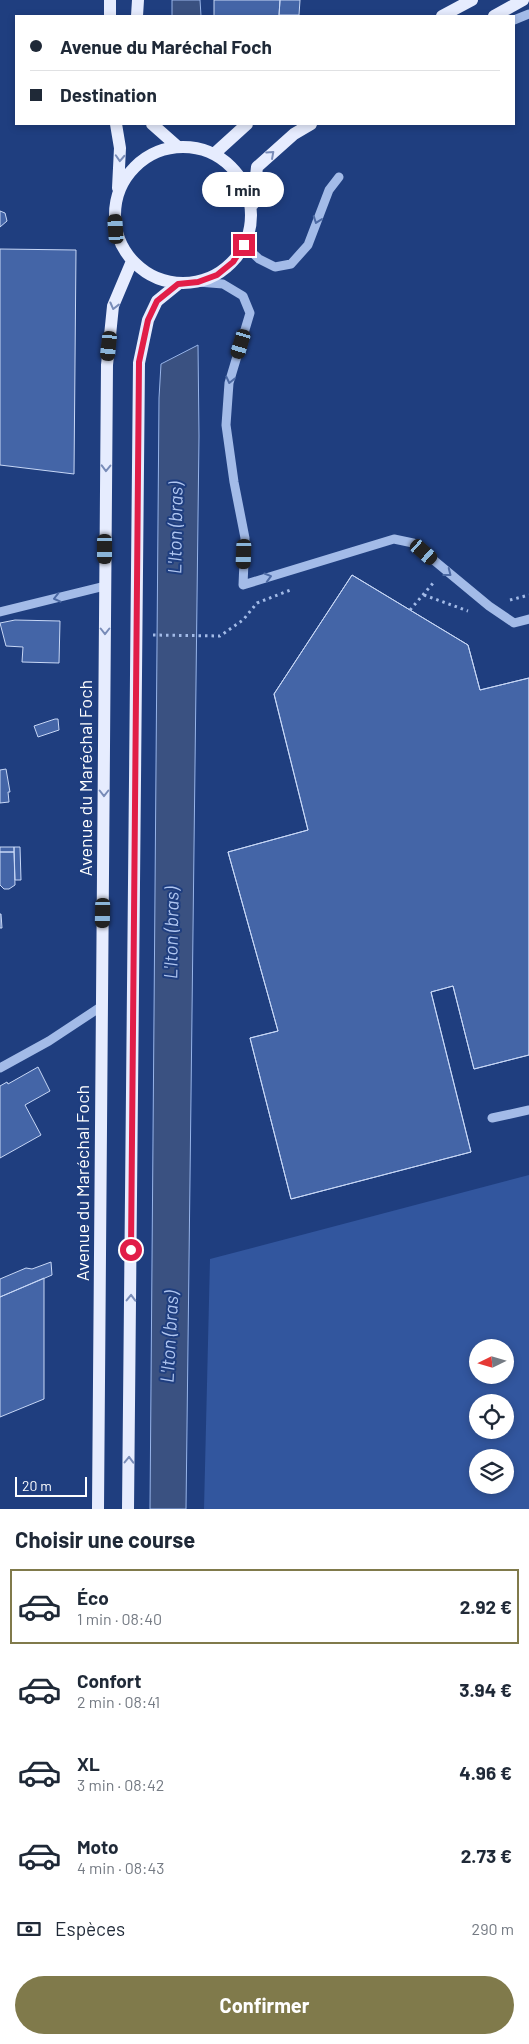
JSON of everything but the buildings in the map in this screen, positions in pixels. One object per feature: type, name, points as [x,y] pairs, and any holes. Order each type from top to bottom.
[{"type":"main road","points":[[110,0],[110,15]]},
{"type":"main road","points":[[137,15],[138,0]]},
{"type":"main road","points":[[444,15],[472,0]]},
{"type":"main road","points":[[496,15],[524,0]]},
{"type":"main road","points":[[116,125],[120,148],[118,192],[114,210],[116,229],[122,246],[132,261],[145,273],[161,280],[178,284],[198,282],[217,275],[233,262],[244,245],[250,230],[258,167],[294,134],[309,125]]},
{"type":"main road","points":[[153,125],[178,147]]},
{"type":"main road","points":[[214,154],[246,125]]},
{"type":"main road","points":[[118,192],[127,175],[142,160],[159,151],[178,147],[197,148],[214,154],[229,164],[241,179],[249,196],[252,214]]},
{"type":"main road","name":"Avenue du Maréchal Foch","points":[[98,1509],[107,365],[113,306],[132,261]]},
{"type":"main road","points":[[128,1509],[139,362],[148,320],[157,301],[178,284]]},
{"type":"street","points":[[515,20],[529,14]]},
{"type":"street","points":[[244,245],[259,259],[275,267],[291,264],[308,245],[329,190],[339,177]]},
{"type":"street","points":[[198,282],[223,284],[243,296],[250,313],[229,382],[226,425],[234,482],[245,538],[243,585],[394,539],[413,543],[514,623],[529,619]]},
{"type":"street","points":[[0,612],[105,586]]},
{"type":"street","points":[[0,1068],[50,1041],[102,1006]]},
{"type":"street","points":[[492,1118],[529,1110]]},
{"type":"path","points":[[410,610],[445,570]]},
{"type":"path","points":[[152,635],[220,636],[243,620],[257,602],[296,588]]},
{"type":"shaded area","points":[[529,1175],[529,1509],[204,1509],[210,1259]]},
{"type":"water","points":[[172,0],[200,0],[201,15],[172,15]]},
{"type":"water","name":"L'Iton (bras)","points":[[198,345],[199,436],[186,1509],[150,1509],[159,398],[161,364]]},
{"type":"route","points":[[131,1250],[139,362],[148,320],[157,301],[178,284],[198,282],[217,275],[233,262],[244,245]]}]
